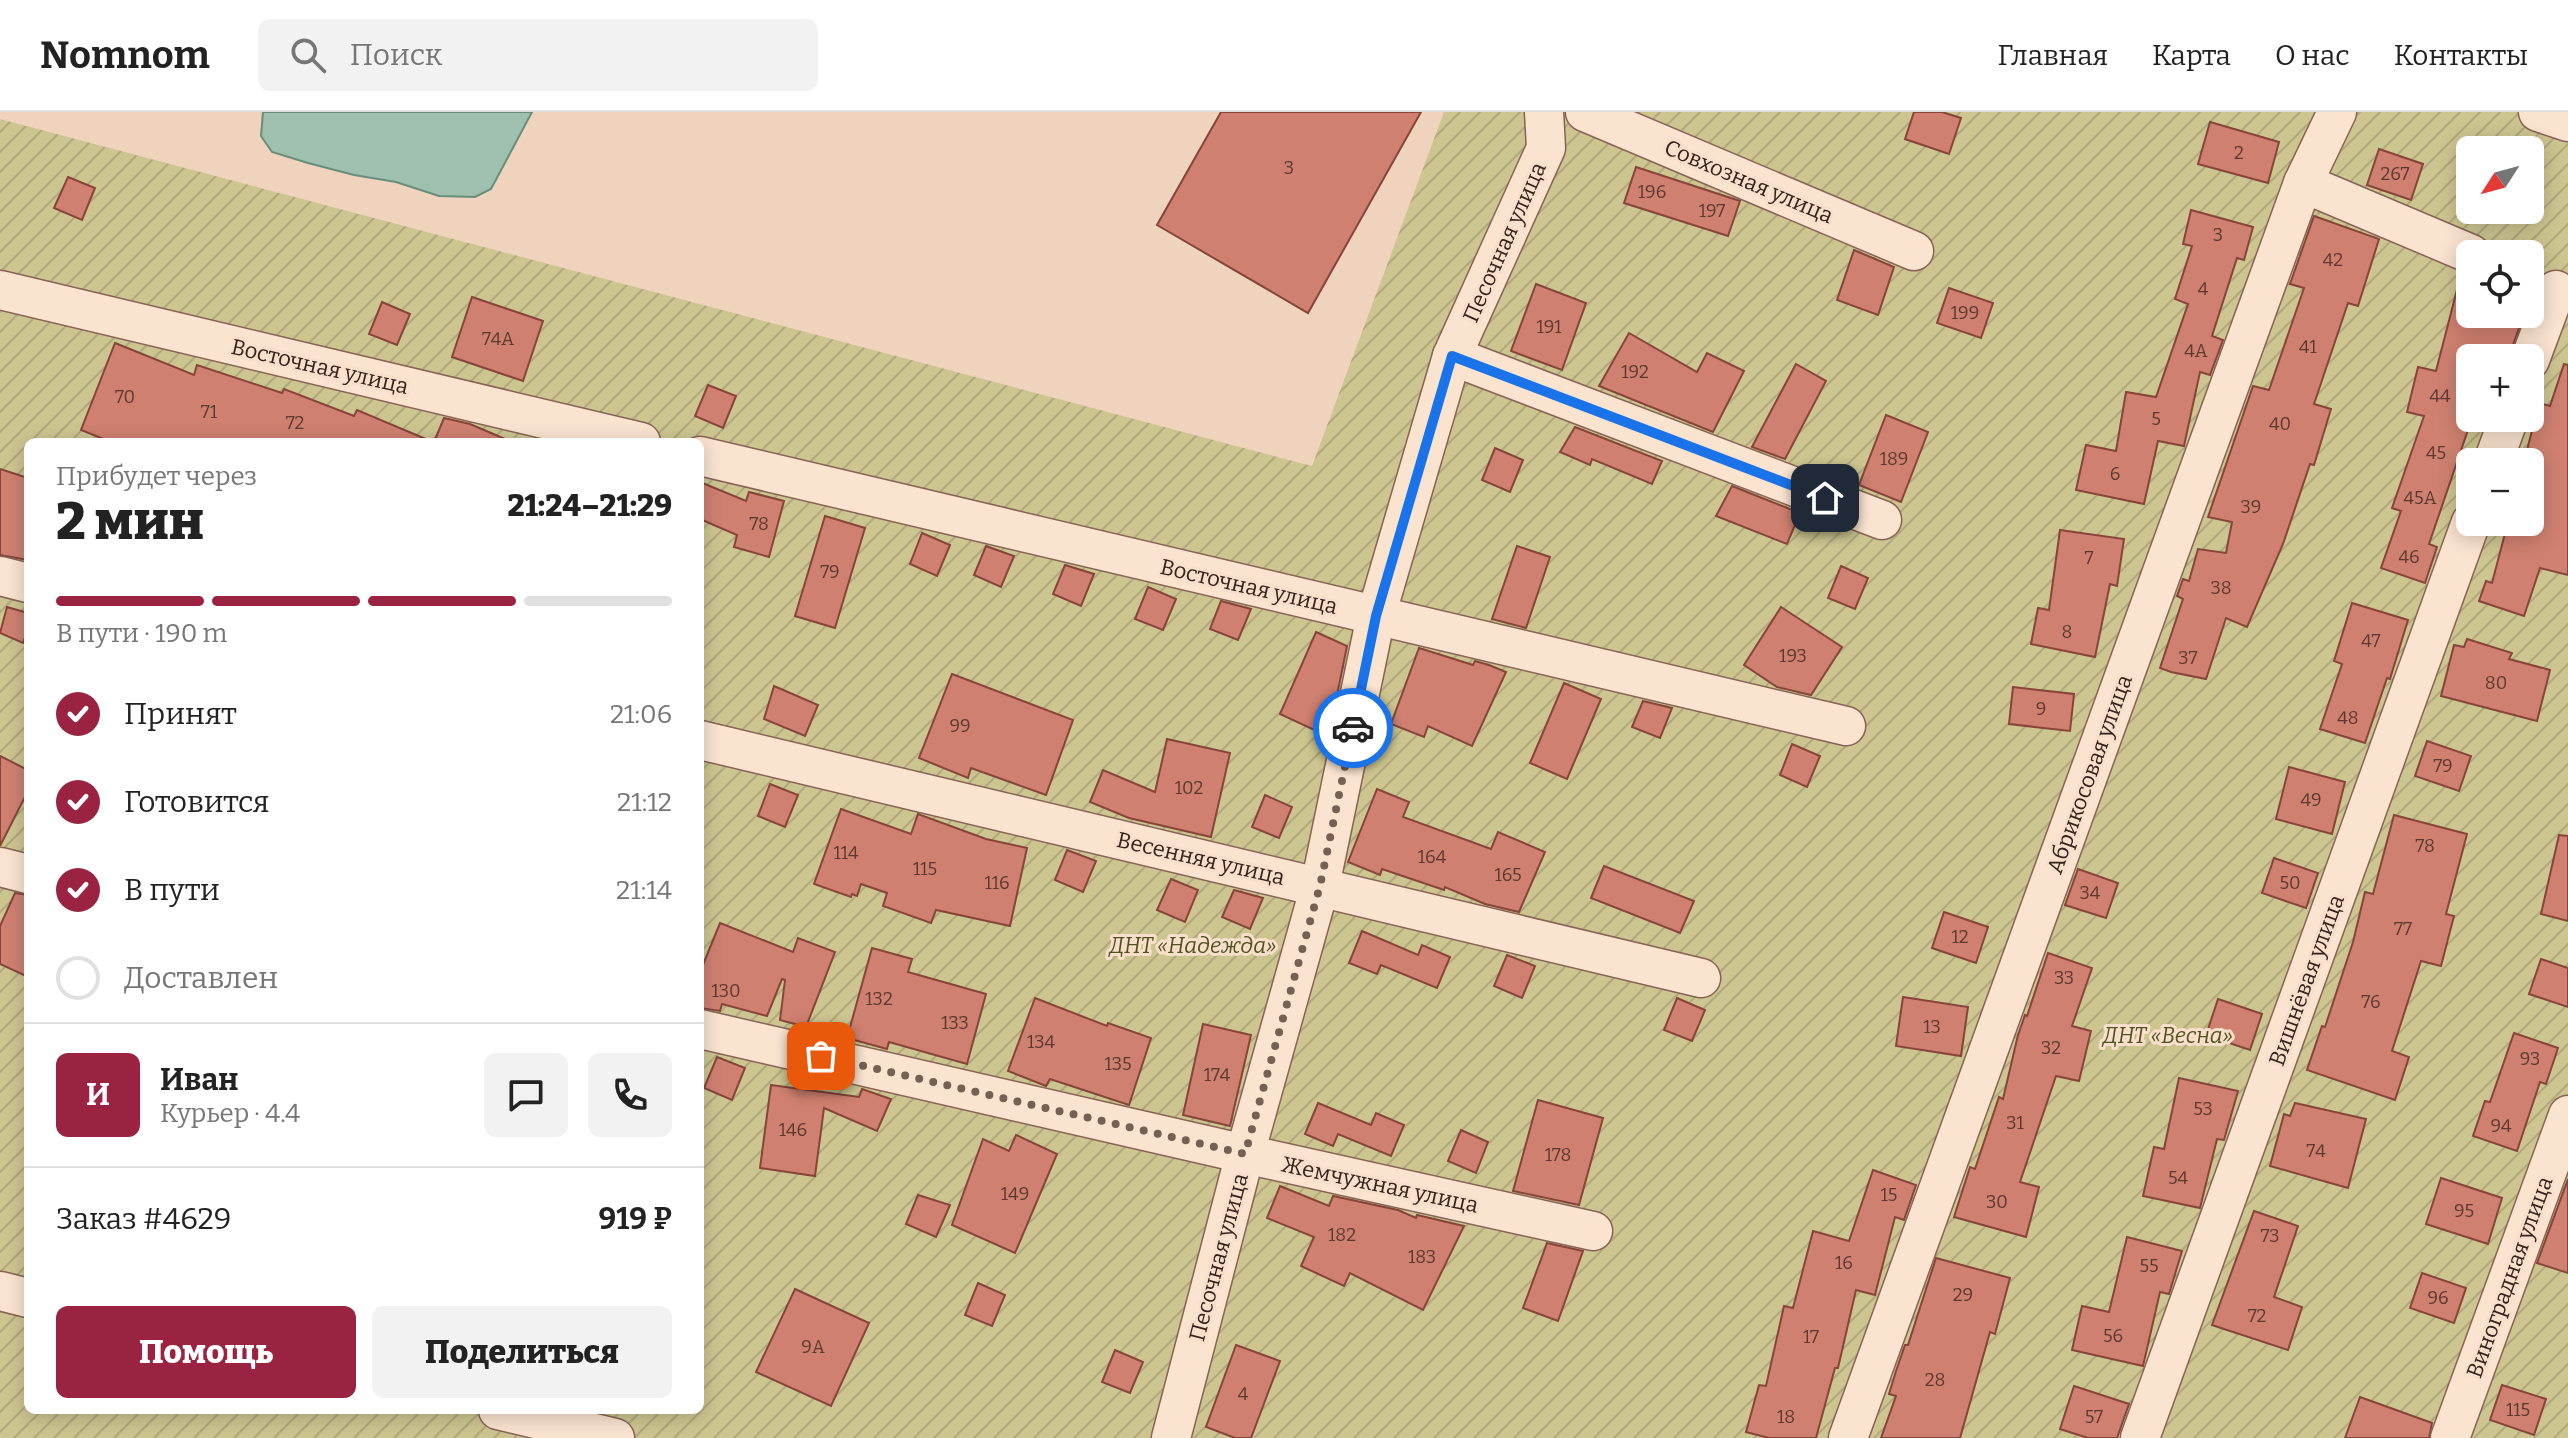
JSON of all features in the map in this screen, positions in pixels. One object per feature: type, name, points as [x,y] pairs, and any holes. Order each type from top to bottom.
[{"type":"street","name":"Песочная улица","points":[[1171,1438],[1245,1154],[1320,886],[1376,616],[1452,356],[1546,148],[1544,112]]},
{"type":"street","name":"Совхозная улица","points":[[1585,112],[1914,251]]},
{"type":"street","name":"Абрикосовая улица","points":[[1848,1438],[2303,183],[2337,112]]},
{"type":"street","points":[[2538,112],[2568,122]]},
{"type":"street","points":[[2303,183],[2456,248]]},
{"type":"street","points":[[2535,344],[2551,288]]},
{"type":"street","name":"Восточная улица","points":[[0,290],[624,438]]},
{"type":"street","points":[[1452,356],[1882,520]]},
{"type":"street","name":"Восточная улица","points":[[704,457],[1846,726]]},
{"type":"street","name":"Вишнёвая улица","points":[[2140,1438],[2466,536]]},
{"type":"street","points":[[0,576],[24,582]]},
{"type":"street","name":"Весенняя улица","points":[[704,741],[1701,978]]},
{"type":"street","points":[[0,867],[24,873]]},
{"type":"street","name":"Жемчужная улица","points":[[704,1030],[1593,1231]]},
{"type":"street","name":"Виноградная улица","points":[[2450,1438],[2568,1115]]},
{"type":"street","points":[[0,1291],[24,1297]]},
{"type":"street","points":[[515,1414],[615,1438]]},
{"type":"green space","name":"ДНТ «Надежда»","points":[[1444,112],[2568,114],[2568,1438],[0,1438],[0,119],[1312,466]]},
{"type":"shaded area","points":[[263,112],[532,112],[491,189],[475,197],[439,196],[396,182],[354,175],[272,152],[261,136]]},
{"type":"building","points":[[1221,112],[1421,112],[1308,313],[1157,225]]},
{"type":"building","points":[[1914,112],[1942,112],[1961,118],[1949,154],[1905,139]]},
{"type":"building","points":[[2210,122],[2279,142],[2268,183],[2198,164]]},
{"type":"building","points":[[2379,149],[2423,164],[2411,200],[2367,185]]},
{"type":"building","points":[[1636,167],[1740,201],[1728,236],[1624,203]]},
{"type":"building","points":[[68,177],[95,188],[82,220],[54,208]]},
{"type":"building","points":[[2191,210],[2253,227],[2244,260],[2237,258],[2212,336],[2223,340],[2210,375],[2200,372],[2184,446],[2158,441],[2144,504],[2076,490],[2086,445],[2116,451],[2126,392],[2156,397],[2188,304],[2175,299],[2192,246],[2183,244]]},
{"type":"building","points":[[2314,216],[2379,239],[2358,306],[2348,303],[2314,404],[2331,409],[2314,465],[2310,464],[2283,544],[2247,627],[2226,618],[2206,679],[2171,672],[2160,668],[2183,599],[2177,596],[2183,579],[2189,581],[2198,549],[2226,553],[2232,522],[2208,517],[2253,386],[2269,390],[2304,288],[2290,284]]},
{"type":"building","points":[[1854,250],[1894,267],[1878,315],[1837,300]]},
{"type":"building","points":[[1536,284],[1586,303],[1562,370],[1511,351]]},
{"type":"building","points":[[1949,288],[1993,303],[1981,338],[1937,323]]},
{"type":"building","points":[[2456,293],[2456,328],[2519,328],[2513,344],[2456,344],[2456,432],[2467,432],[2462,448],[2456,448],[2456,465],[2429,544],[2437,547],[2425,583],[2381,568],[2401,511],[2392,508],[2424,416],[2407,412],[2418,367],[2436,371]]},
{"type":"building","points":[[472,297],[543,321],[523,381],[452,357]]},
{"type":"building","points":[[382,302],[410,314],[397,345],[369,334]]},
{"type":"building","points":[[1629,333],[1697,372],[1707,353],[1744,371],[1713,432],[1599,386]]},
{"type":"building","points":[[115,343],[194,375],[197,365],[282,393],[284,389],[354,416],[357,410],[424,438],[101,438],[81,430]]},
{"type":"building","points":[[1796,364],[1826,381],[1785,459],[1752,447]]},
{"type":"building","points":[[2564,364],[2568,365],[2568,575],[2540,568],[2524,616],[2479,601],[2486,581],[2492,583],[2504,536],[2544,536],[2544,448],[2528,448],[2532,432],[2544,432],[2544,404],[2550,406]]},
{"type":"building","points":[[708,385],[736,396],[723,428],[695,416]]},
{"type":"building","points":[[1886,415],[1928,432],[1901,502],[1859,485]]},
{"type":"building","points":[[444,418],[470,424],[503,438],[436,438]]},
{"type":"building","points":[[1575,427],[1662,461],[1652,484],[1592,459],[1590,465],[1560,452]]},
{"type":"building","points":[[1495,448],[1523,460],[1510,492],[1482,480]]},
{"type":"building","points":[[0,469],[24,477],[24,559],[0,555]]},
{"type":"building","points":[[704,484],[746,501],[749,492],[784,501],[769,557],[734,547],[737,535],[704,521]]},
{"type":"building","points":[[1732,486],[1800,513],[1787,544],[1716,516]]},
{"type":"building","points":[[825,516],[865,528],[835,628],[795,616]]},
{"type":"building","points":[[2060,530],[2124,539],[2117,586],[2110,584],[2095,657],[2031,644],[2038,608],[2049,610]]},
{"type":"building","points":[[922,533],[950,545],[937,576],[910,564]]},
{"type":"building","points":[[986,546],[1014,556],[1001,587],[974,575]]},
{"type":"building","points":[[1517,546],[1550,557],[1526,628],[1492,619]]},
{"type":"building","points":[[1065,565],[1094,574],[1081,606],[1053,594]]},
{"type":"building","points":[[1841,566],[1868,578],[1855,609],[1828,598]]},
{"type":"building","points":[[1148,587],[1176,599],[1163,630],[1135,619]]},
{"type":"building","points":[[1221,601],[1251,609],[1238,640],[1210,629]]},
{"type":"building","points":[[2352,603],[2408,620],[2390,679],[2387,678],[2365,743],[2320,729],[2342,664],[2334,661]]},
{"type":"building","points":[[7,607],[24,612],[23,643],[0,633]]},
{"type":"building","points":[[1781,607],[1842,647],[1811,695],[1777,687],[1744,665]]},
{"type":"building","points":[[1316,632],[1347,646],[1332,720],[1325,735],[1280,714]]},
{"type":"building","points":[[2467,639],[2512,653],[2509,659],[2550,670],[2537,721],[2441,696],[2454,645],[2464,647]]},
{"type":"building","points":[[1419,648],[1506,672],[1472,746],[1428,726],[1424,737],[1391,724]]},
{"type":"building","points":[[952,674],[1073,720],[1046,795],[971,768],[968,778],[919,758]]},
{"type":"building","points":[[1564,683],[1601,699],[1567,779],[1530,763]]},
{"type":"building","points":[[774,686],[818,705],[805,736],[764,719]]},
{"type":"building","points":[[2013,687],[2074,694],[2070,731],[2009,724]]},
{"type":"building","points":[[1643,701],[1672,708],[1660,738],[1632,727]]},
{"type":"building","points":[[1167,739],[1230,753],[1211,837],[1129,818],[1090,802],[1103,770],[1155,792]]},
{"type":"building","points":[[2427,741],[2471,756],[2459,791],[2415,776]]},
{"type":"building","points":[[1792,744],[1820,756],[1807,787],[1780,775]]},
{"type":"building","points":[[0,756],[24,768],[24,799],[0,846]]},
{"type":"building","points":[[2289,767],[2345,782],[2332,834],[2276,819]]},
{"type":"building","points":[[770,784],[798,795],[785,827],[758,816]]},
{"type":"building","points":[[1377,789],[1409,802],[1403,817],[1491,849],[1498,832],[1545,852],[1519,912],[1485,904],[1445,887],[1444,890],[1382,869],[1380,875],[1348,862]]},
{"type":"building","points":[[1265,795],[1292,807],[1279,838],[1252,827]]},
{"type":"building","points":[[841,809],[911,834],[918,814],[986,839],[1027,848],[1010,926],[936,910],[931,923],[883,906],[887,893],[861,884],[857,896],[852,894],[851,897],[814,884]]},
{"type":"building","points":[[2394,815],[2467,834],[2446,914],[2454,916],[2441,966],[2421,961],[2392,1051],[2409,1057],[2395,1100],[2307,1070],[2353,942],[2365,892],[2373,894]]},
{"type":"building","points":[[2559,835],[2568,836],[2568,921],[2541,914]]},
{"type":"building","points":[[1067,850],[1096,861],[1083,892],[1055,880]]},
{"type":"building","points":[[2274,858],[2318,873],[2306,908],[2262,893]]},
{"type":"building","points":[[1604,866],[1694,901],[1680,933],[1591,898]]},
{"type":"building","points":[[2078,869],[2118,883],[2106,918],[2065,905]]},
{"type":"building","points":[[1171,879],[1198,890],[1185,922],[1157,910]]},
{"type":"building","points":[[1234,890],[1263,898],[1250,929],[1222,917]]},
{"type":"building","points":[[15,893],[24,894],[24,975],[0,964],[0,926]]},
{"type":"building","points":[[1944,912],[1988,927],[1976,963],[1932,948]]},
{"type":"building","points":[[720,923],[793,952],[798,938],[835,952],[806,1027],[780,1020],[785,980],[782,979],[767,1016],[722,1004],[720,1011],[704,1009],[704,962]]},
{"type":"building","points":[[1362,931],[1418,955],[1422,945],[1450,957],[1437,988],[1381,965],[1377,974],[1349,963]]},
{"type":"building","points":[[872,948],[912,959],[908,972],[986,994],[967,1064],[889,1042],[887,1049],[847,1038]]},
{"type":"building","points":[[2048,953],[2092,968],[2072,1026],[2091,1031],[2079,1081],[2056,1076],[2020,1182],[2039,1187],[2026,1237],[1954,1217],[1970,1167],[1975,1169],[1999,1097],[2003,1099],[2018,1035]]},
{"type":"building","points":[[1507,955],[1535,966],[1522,998],[1494,986]]},
{"type":"building","points":[[2541,959],[2568,968],[2568,1007],[2529,994]]},
{"type":"building","points":[[1903,997],[1968,1007],[1961,1056],[1896,1046]]},
{"type":"building","points":[[1035,998],[1107,1026],[1108,1023],[1151,1038],[1129,1105],[1050,1079],[1046,1086],[1008,1071]]},
{"type":"building","points":[[1677,998],[1705,1010],[1692,1041],[1664,1030]]},
{"type":"building","points":[[2218,999],[2262,1014],[2250,1050],[2206,1035]]},
{"type":"building","points":[[1203,1024],[1251,1035],[1230,1126],[1183,1115]]},
{"type":"building","points":[[2514,1033],[2558,1048],[2546,1084],[2540,1082],[2517,1151],[2473,1136],[2485,1101],[2490,1102]]},
{"type":"building","points":[[717,1057],[745,1068],[732,1100],[704,1088]]},
{"type":"building","points":[[2179,1078],[2238,1091],[2224,1140],[2217,1139],[2200,1208],[2143,1196],[2154,1147],[2164,1149]]},
{"type":"building","points":[[771,1085],[859,1097],[862,1089],[891,1099],[877,1131],[824,1108],[815,1176],[760,1168]]},
{"type":"building","points":[[1538,1100],[1603,1118],[1579,1205],[1513,1191]]},
{"type":"building","points":[[1318,1103],[1371,1125],[1376,1113],[1404,1125],[1391,1156],[1338,1134],[1333,1146],[1305,1134]]},
{"type":"building","points":[[2295,1103],[2366,1119],[2348,1188],[2270,1166],[2284,1114],[2290,1116]]},
{"type":"building","points":[[1461,1130],[1488,1142],[1476,1173],[1448,1161]]},
{"type":"building","points":[[1016,1135],[1057,1154],[1015,1253],[952,1225],[983,1139],[1009,1151]]},
{"type":"building","points":[[1873,1170],[1916,1185],[1904,1220],[1895,1217],[1875,1295],[1856,1290],[1838,1368],[1835,1368],[1816,1438],[1769,1438],[1746,1432],[1759,1385],[1766,1386],[1784,1306],[1793,1308],[1813,1231],[1849,1241]]},
{"type":"building","points":[[2441,1178],[2502,1198],[2488,1244],[2426,1224]]},
{"type":"building","points":[[2568,1179],[2568,1273],[2537,1263]]},
{"type":"building","points":[[1280,1186],[1329,1206],[1333,1196],[1398,1210],[1416,1218],[1417,1215],[1464,1226],[1423,1310],[1350,1273],[1344,1286],[1301,1266],[1314,1237],[1267,1218]]},
{"type":"building","points":[[918,1195],[950,1205],[936,1237],[906,1224]]},
{"type":"building","points":[[2254,1211],[2298,1226],[2274,1297],[2302,1307],[2288,1350],[2212,1325]]},
{"type":"building","points":[[2127,1237],[2182,1251],[2169,1294],[2160,1292],[2143,1366],[2072,1350],[2082,1306],[2109,1312]]},
{"type":"building","points":[[1547,1243],[1583,1251],[1558,1321],[1523,1308]]},
{"type":"building","points":[[1936,1258],[2010,1278],[1995,1334],[1990,1332],[1960,1438],[1881,1438],[1896,1396],[1889,1394],[1896,1371],[1905,1345],[1908,1345]]},
{"type":"building","points":[[2422,1273],[2466,1288],[2454,1323],[2410,1308]]},
{"type":"building","points":[[978,1283],[1005,1295],[992,1326],[965,1315]]},
{"type":"building","points":[[795,1289],[869,1323],[831,1406],[756,1372]]},
{"type":"building","points":[[1236,1345],[1280,1361],[1251,1438],[1235,1438],[1206,1427]]},
{"type":"building","points":[[1115,1350],[1143,1362],[1130,1393],[1102,1382]]},
{"type":"building","points":[[2502,1385],[2546,1399],[2534,1435],[2490,1420]]},
{"type":"building","points":[[2074,1386],[2129,1404],[2117,1438],[2088,1438],[2060,1429]]},
{"type":"building","points":[[2360,1397],[2432,1423],[2429,1438],[2345,1438]]},
{"type":"way so far","points":[[821,1056],[1245,1154],[1320,886],[1353,728]]},
{"type":"route","points":[[1353,728],[1376,616],[1452,356],[1825,498]]},
{"type":"park label","name":"ДНТ «Весна»","points":[[2168,1035]]}]
